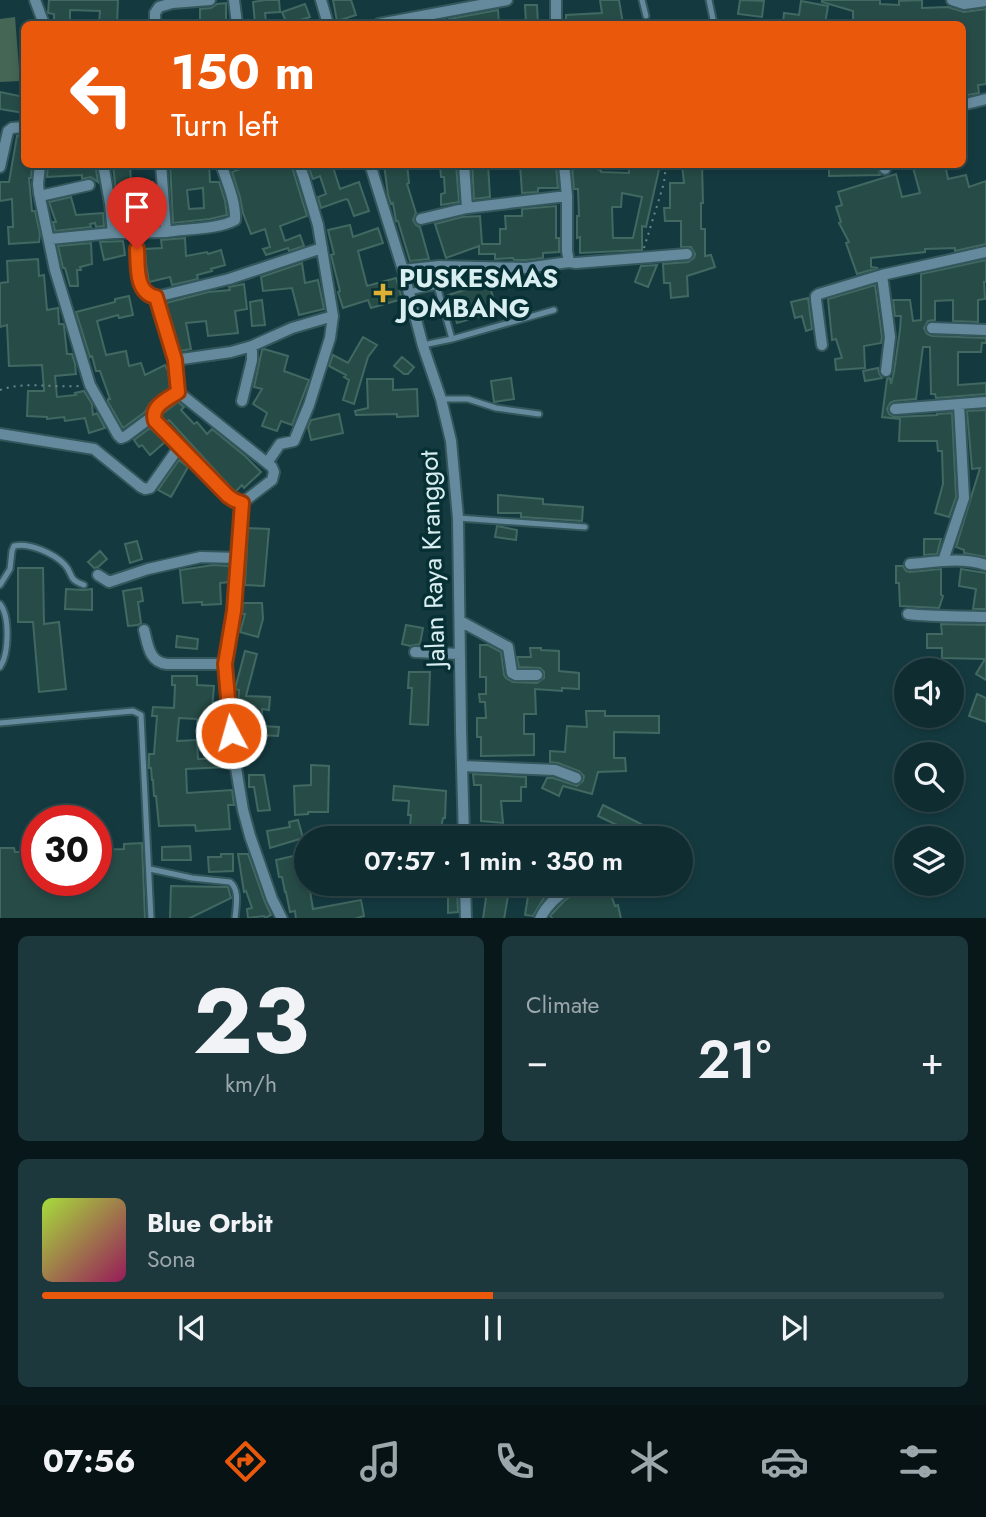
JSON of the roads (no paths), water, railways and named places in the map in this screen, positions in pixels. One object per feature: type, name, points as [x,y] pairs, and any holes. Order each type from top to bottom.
[{"type":"street","points":[[34,0],[43,21]]},
{"type":"street","points":[[155,21],[155,13],[159,7],[172,3],[210,0]]},
{"type":"street","points":[[234,0],[237,21]]},
{"type":"street","points":[[321,0],[327,21]]},
{"type":"street","points":[[395,21],[507,0]]},
{"type":"street","points":[[556,0],[556,21]]},
{"type":"street","points":[[952,0],[964,4],[986,1]]},
{"type":"street","points":[[966,104],[986,99]]},
{"type":"street","points":[[0,167],[8,131],[21,127]]},
{"type":"street","points":[[40,168],[38,184],[55,270],[90,385],[118,435],[121,438],[127,436],[153,416],[155,409],[178,392]]},
{"type":"street","points":[[104,168],[113,233]]},
{"type":"street","points":[[161,168],[166,232]]},
{"type":"street","points":[[50,239],[113,233],[166,232],[232,222],[235,220],[235,211],[222,168]]},
{"type":"street","points":[[267,463],[280,444],[294,441],[309,405],[330,338],[333,316],[322,248],[300,168]]},
{"type":"street","name":"Jalan Raya Kranggot","points":[[371,168],[423,346],[441,398],[451,441],[458,518],[464,826]]},
{"type":"street","points":[[464,168],[467,208]]},
{"type":"street","points":[[564,168],[569,262]]},
{"type":"street","points":[[40,196],[89,186]]},
{"type":"street","points":[[421,219],[467,208],[567,196]]},
{"type":"street","points":[[137,233],[138,265],[143,291],[156,297],[229,279],[322,248]]},
{"type":"street","points":[[822,345],[816,296],[882,275],[986,252]]},
{"type":"street","points":[[403,270],[467,265],[526,268],[569,262],[687,254]]},
{"type":"street","points":[[882,275],[890,337],[886,372]]},
{"type":"street","points":[[156,297],[175,360],[178,392],[272,467],[274,472],[272,480],[242,503],[234,611],[225,664],[233,756],[243,810],[272,899],[282,918]]},
{"type":"street","points":[[175,360],[231,352],[252,346],[292,328],[333,316]]},
{"type":"street","points":[[932,328],[986,330]]},
{"type":"street","points":[[242,401],[252,346]]},
{"type":"street","points":[[895,409],[986,402]]},
{"type":"street","points":[[943,561],[964,498],[959,404]]},
{"type":"street","points":[[153,416],[179,447],[228,496],[242,503]]},
{"type":"street","points":[[0,434],[94,449],[145,489],[150,488],[179,447]]},
{"type":"street","points":[[98,575],[104,580],[112,581],[148,569],[201,557],[237,558]]},
{"type":"street","points":[[910,565],[943,561],[986,565]]},
{"type":"street","points":[[908,614],[986,617]]},
{"type":"street","points":[[460,621],[508,646],[512,673],[537,675]]},
{"type":"street","points":[[144,630],[153,659],[157,662],[225,664]]},
{"type":"street","points":[[415,652],[460,654]]},
{"type":"street","points":[[462,766],[555,770],[576,778]]},
{"type":"street","points":[[465,896],[466,918]]},
{"type":"street","points":[[541,918],[557,896]]},
{"type":"lane","points":[[642,0],[646,16]]},
{"type":"lane","points":[[709,0],[713,21]]},
{"type":"lane","points":[[409,292],[473,283]]},
{"type":"lane","points":[[437,286],[452,339]]},
{"type":"lane","points":[[423,346],[554,310]]},
{"type":"lane","points":[[441,398],[468,400],[496,408],[539,414]]},
{"type":"lane","points":[[458,518],[585,527]]},
{"type":"lane","points":[[0,585],[10,569],[14,546],[22,544],[38,548],[65,565],[71,578],[84,585]]},
{"type":"lane","points":[[0,604],[6,611],[7,648],[5,660],[0,667]]},
{"type":"lane","points":[[0,723],[133,711],[141,715],[151,918]]},
{"type":"lane","points":[[150,869],[192,878],[230,882],[236,891],[235,918]]},
{"type":"place","name":"PUSKESMAS JOMBANG","points":[[383,293]]}]
